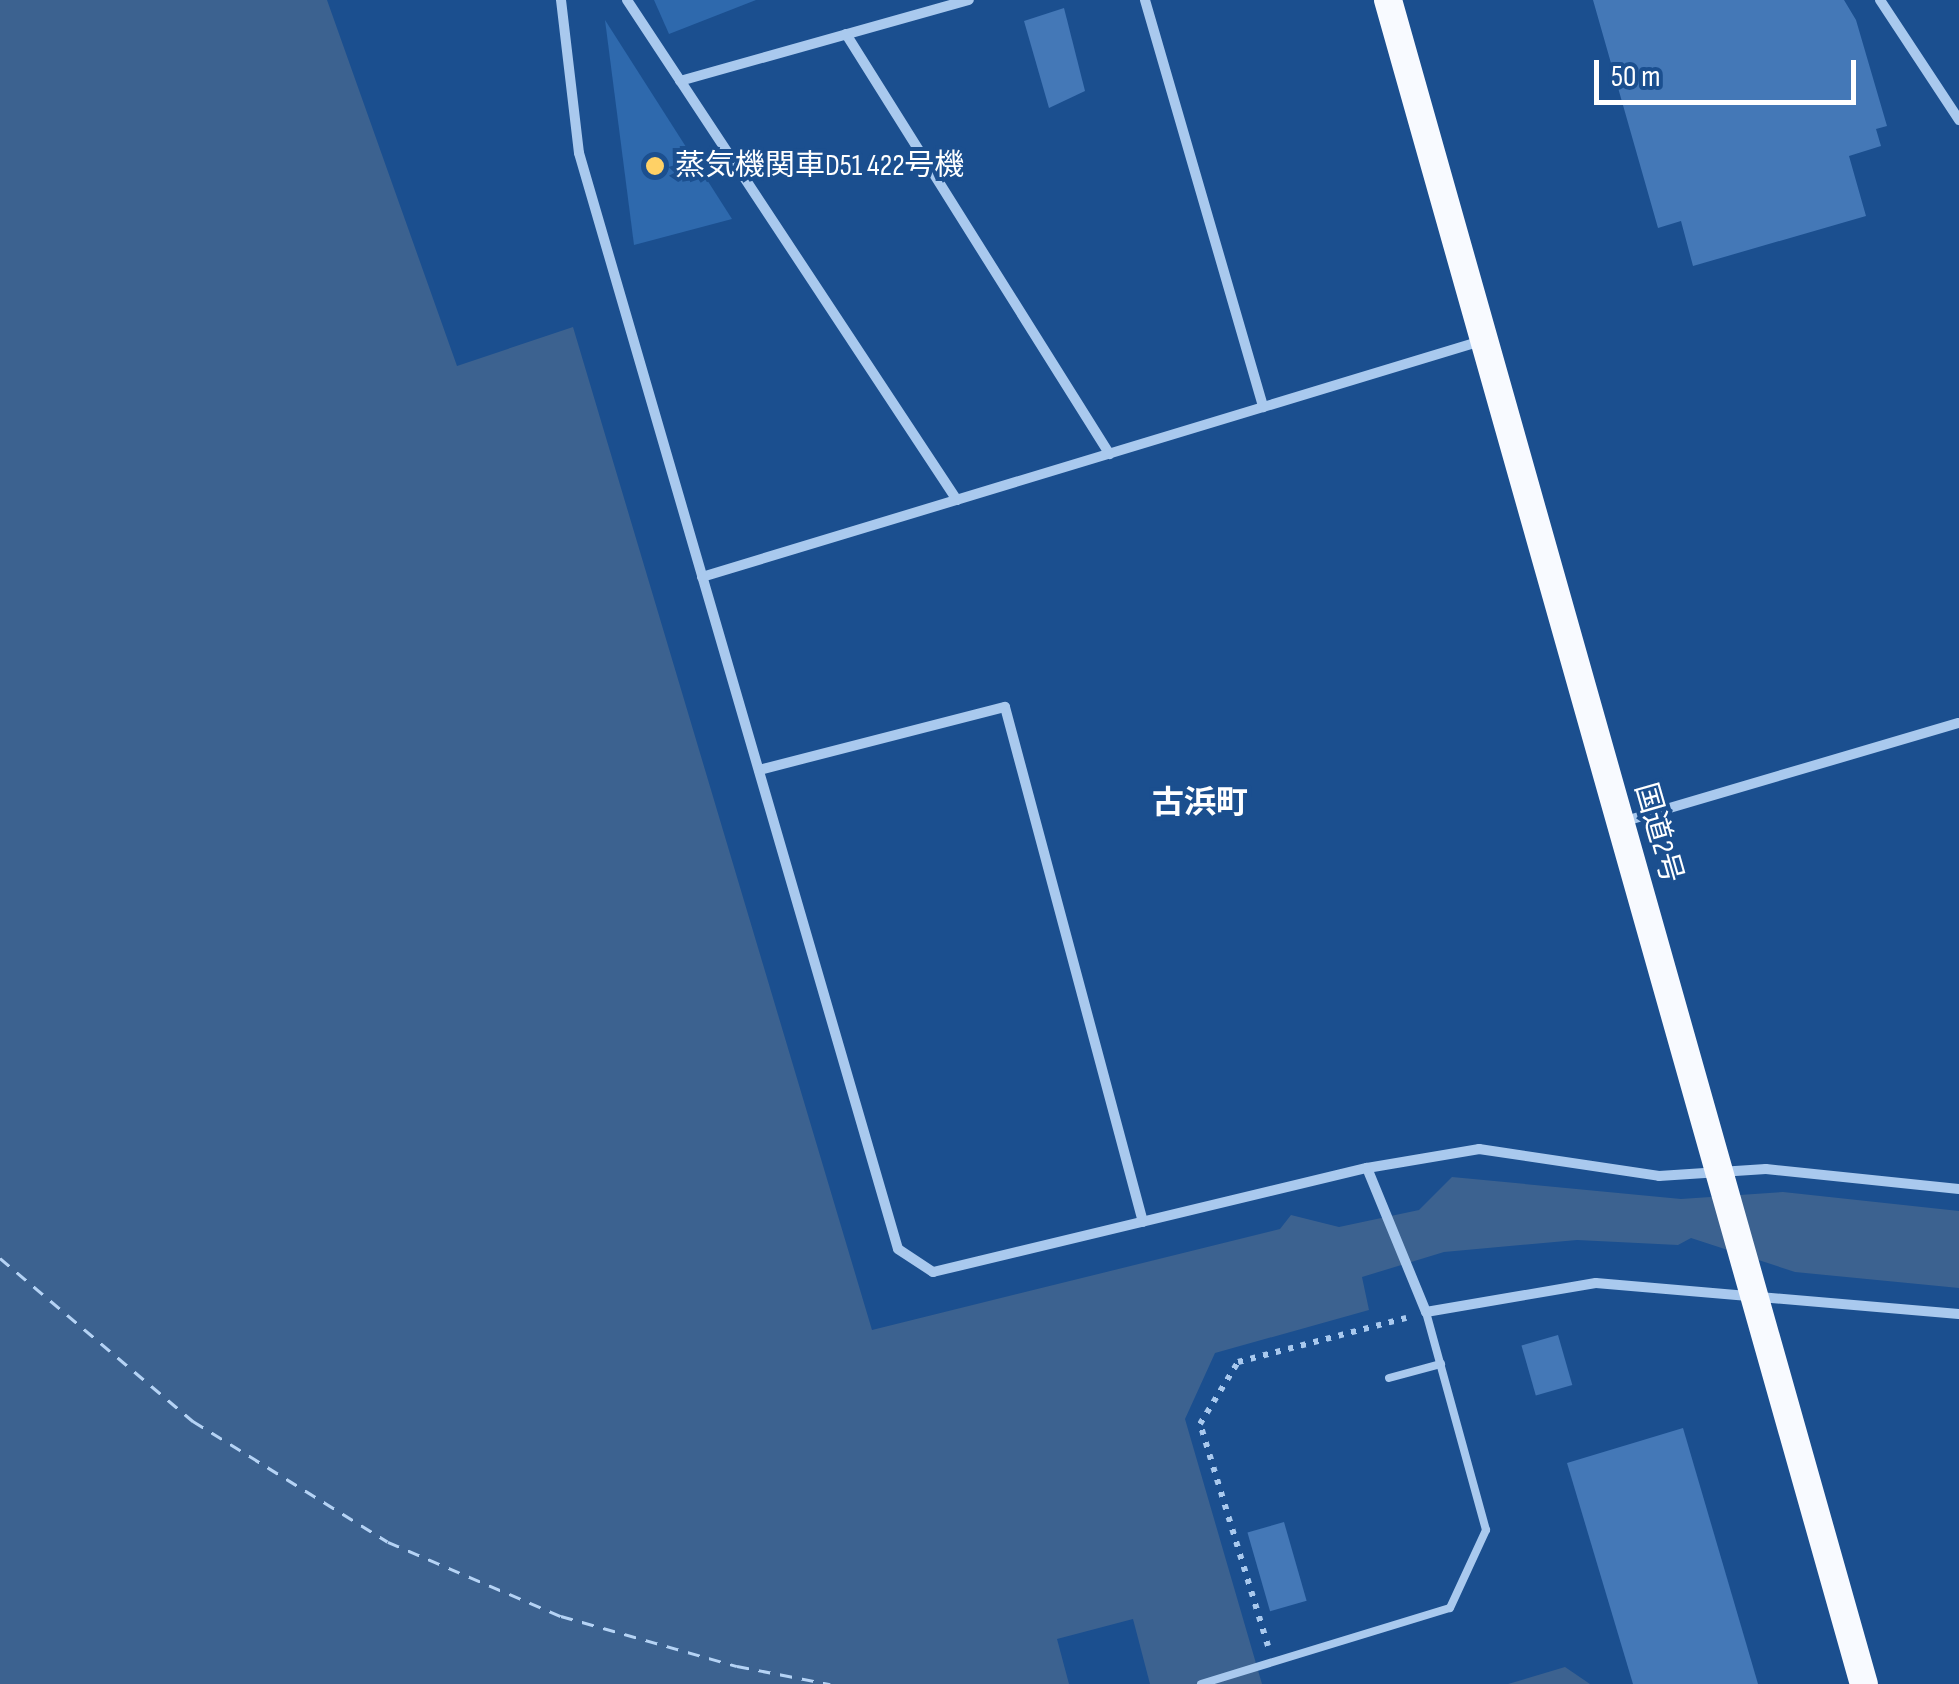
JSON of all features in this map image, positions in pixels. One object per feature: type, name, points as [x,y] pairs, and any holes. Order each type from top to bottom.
[{"type":"highway","name":"国道2号","points":[[1388,0],[1488,339],[1620,823],[1864,1684]]},
{"type":"street","points":[[562,0],[579,153],[898,1248],[933,1272],[1368,1168],[1479,1150],[1725,1188],[1766,1169],[1959,1189]]},
{"type":"street","points":[[627,0],[957,500]]},
{"type":"street","points":[[680,81],[969,0]]},
{"type":"street","points":[[1145,0],[1264,407]]},
{"type":"street","points":[[1880,0],[1959,120]]},
{"type":"street","points":[[846,34],[1108,454]]},
{"type":"street","points":[[702,577],[1488,339]]},
{"type":"street","points":[[759,770],[1005,706],[1142,1222]]},
{"type":"street","points":[[1620,823],[1959,723]]},
{"type":"street","points":[[1368,1168],[1426,1312],[1596,1283],[1959,1314]]},
{"type":"lane","points":[[1201,1684],[1450,1608],[1486,1530],[1426,1312]]},
{"type":"lane","points":[[1389,1378],[1441,1364]]},
{"type":"path","points":[[1274,1663],[1200,1424],[1238,1362],[1426,1312]]},
{"type":"shaded area","points":[[0,0],[327,0],[457,366],[573,327],[872,1330],[1280,1229],[1291,1215],[1339,1227],[1419,1210],[1452,1177],[1681,1199],[1783,1192],[1959,1211],[1959,1288],[1795,1272],[1691,1238],[1678,1245],[1577,1240],[1444,1252],[1362,1277],[1369,1310],[1215,1353],[1185,1419],[1262,1684],[0,1684]]},
{"type":"shaded area","points":[[654,0],[756,0],[669,34]]},
{"type":"shaded area","points":[[605,20],[732,219],[634,245]]},
{"type":"shaded area","points":[[1565,1667],[1590,1684],[1508,1684]]},
{"type":"pier","points":[[1133,1619],[1150,1684],[1069,1684],[1057,1639]]},
{"type":"building","points":[[1593,0],[1844,0],[1856,20],[1887,126],[1876,129],[1881,146],[1849,156],[1866,216],[1693,266],[1681,221],[1658,228]]},
{"type":"building","points":[[1064,8],[1085,91],[1049,108],[1024,21]]},
{"type":"building","points":[[1558,1335],[1572,1385],[1536,1395],[1521,1345]]},
{"type":"building","points":[[1683,1428],[1758,1684],[1633,1684],[1567,1463]]},
{"type":"building","points":[[1284,1522],[1307,1601],[1270,1611],[1247,1532]]},
{"type":"ferry route","points":[[0,1258],[193,1421],[388,1542],[561,1616],[737,1666],[830,1684]]},
{"type":"place","name":"蒸気機関車D51 422号機","points":[[655,166]]},
{"type":"district","name":"古浜町","points":[[1200,804]]}]
